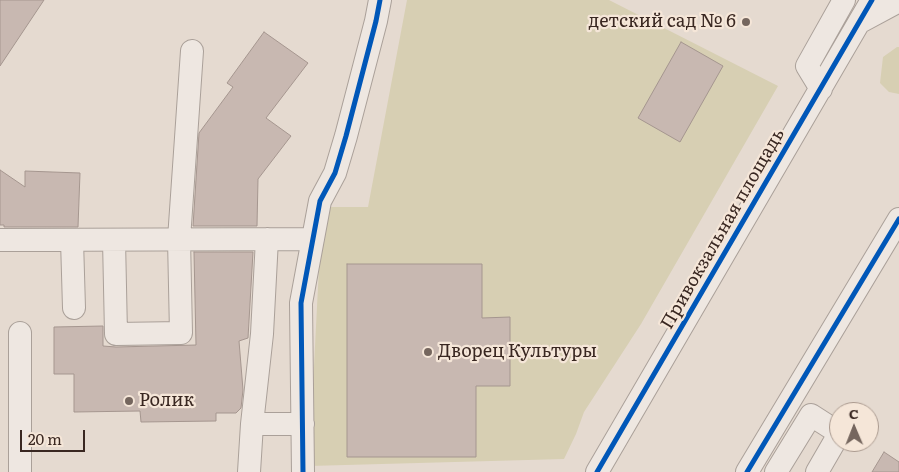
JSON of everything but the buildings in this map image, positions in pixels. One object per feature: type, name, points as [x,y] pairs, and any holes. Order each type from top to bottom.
[{"type":"street","points":[[303,472],[301,303],[320,201],[336,173],[380,0]]},
{"type":"street","points":[[821,89],[807,66],[844,0]]},
{"type":"street","name":"Привокзальная площадь","points":[[597,472],[872,0]]},
{"type":"street","points":[[860,22],[899,1]]},
{"type":"street","points":[[114,240],[116,334],[181,333],[179,239],[192,51]]},
{"type":"street","points":[[747,472],[899,219]]},
{"type":"street","points":[[249,472],[252,424],[262,334],[267,239]]},
{"type":"street","points":[[0,240],[313,239]]},
{"type":"street","points":[[72,240],[74,308]]},
{"type":"street","points":[[20,333],[20,472]]},
{"type":"street","points":[[776,472],[812,415],[829,427]]},
{"type":"street","points":[[252,424],[303,424]]},
{"type":"street","points":[[817,472],[829,451]]},
{"type":"shaded area","points":[[407,0],[609,0],[778,86],[641,324],[584,412],[564,459],[309,466],[322,207],[368,207]]},
{"type":"shaded area","points":[[899,47],[899,94],[889,92],[880,83],[883,57]]},
{"type":"cycle path","points":[[303,472],[301,303],[320,201],[335,173],[380,0]]},
{"type":"cycle path","points":[[597,472],[872,0]]},
{"type":"cycle path","points":[[747,472],[899,219]]},
{"type":"place","name":"детский сад № 6","points":[[746,22]]},
{"type":"place","name":"Дворец Культуры","points":[[428,352]]},
{"type":"place","name":"Ролик","points":[[129,401]]}]
